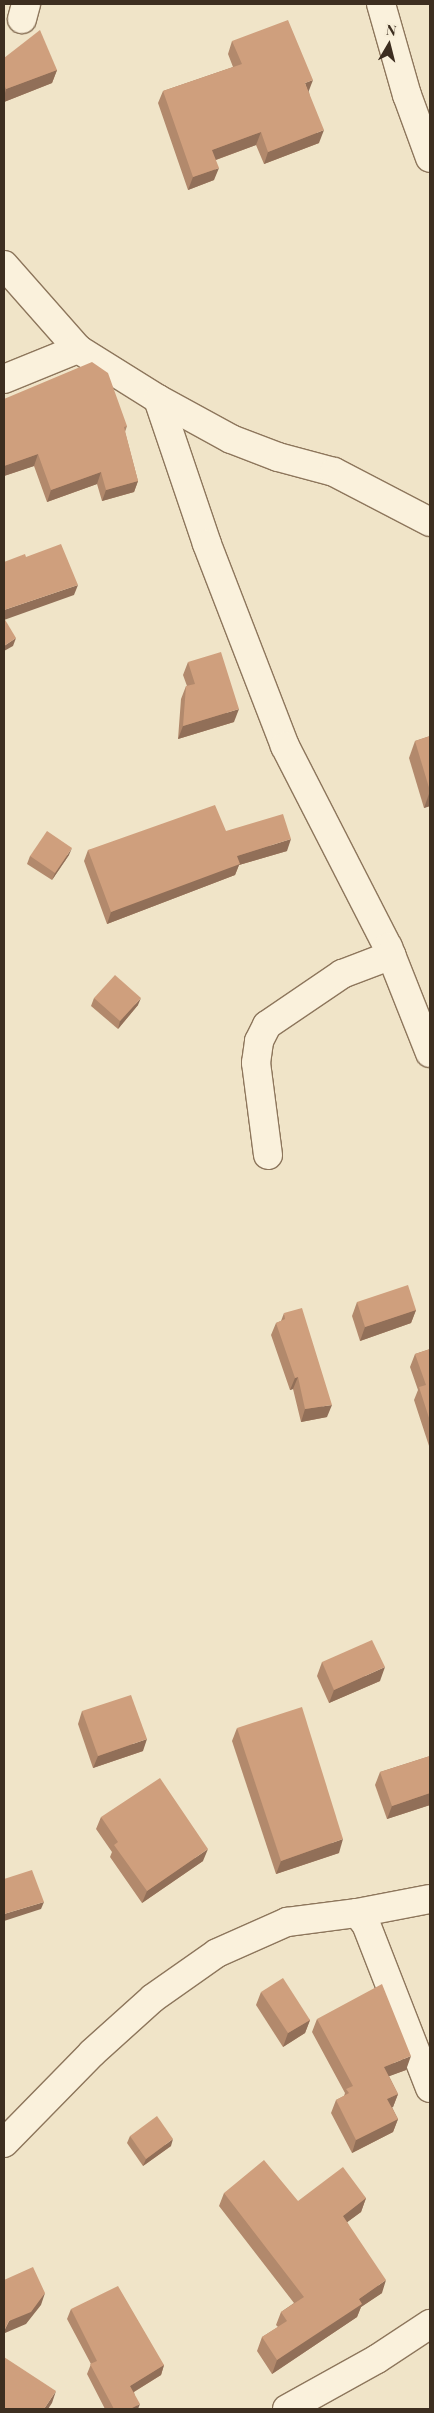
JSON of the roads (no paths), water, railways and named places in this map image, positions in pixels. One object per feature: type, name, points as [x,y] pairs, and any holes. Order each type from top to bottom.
[{"type":"street","points":[[381,4],[407,95],[430,158]]},
{"type":"street","points":[[4,265],[78,349],[158,399],[231,440],[278,457],[334,472],[430,522]]},
{"type":"street","points":[[4,379],[78,349]]},
{"type":"street","points":[[158,399],[207,544],[285,746],[332,832],[392,955],[430,1053]]},
{"type":"street","points":[[268,1155],[256,1064],[259,1041],[267,1026],[342,974],[392,955]]},
{"type":"street","points":[[4,2143],[92,2052],[153,1998],[217,1953],[287,1922],[357,1914],[430,1899]]},
{"type":"street","points":[[357,1914],[366,1924],[430,2088]]},
{"type":"street","points":[[287,2409],[377,2359],[430,2324]]}]
